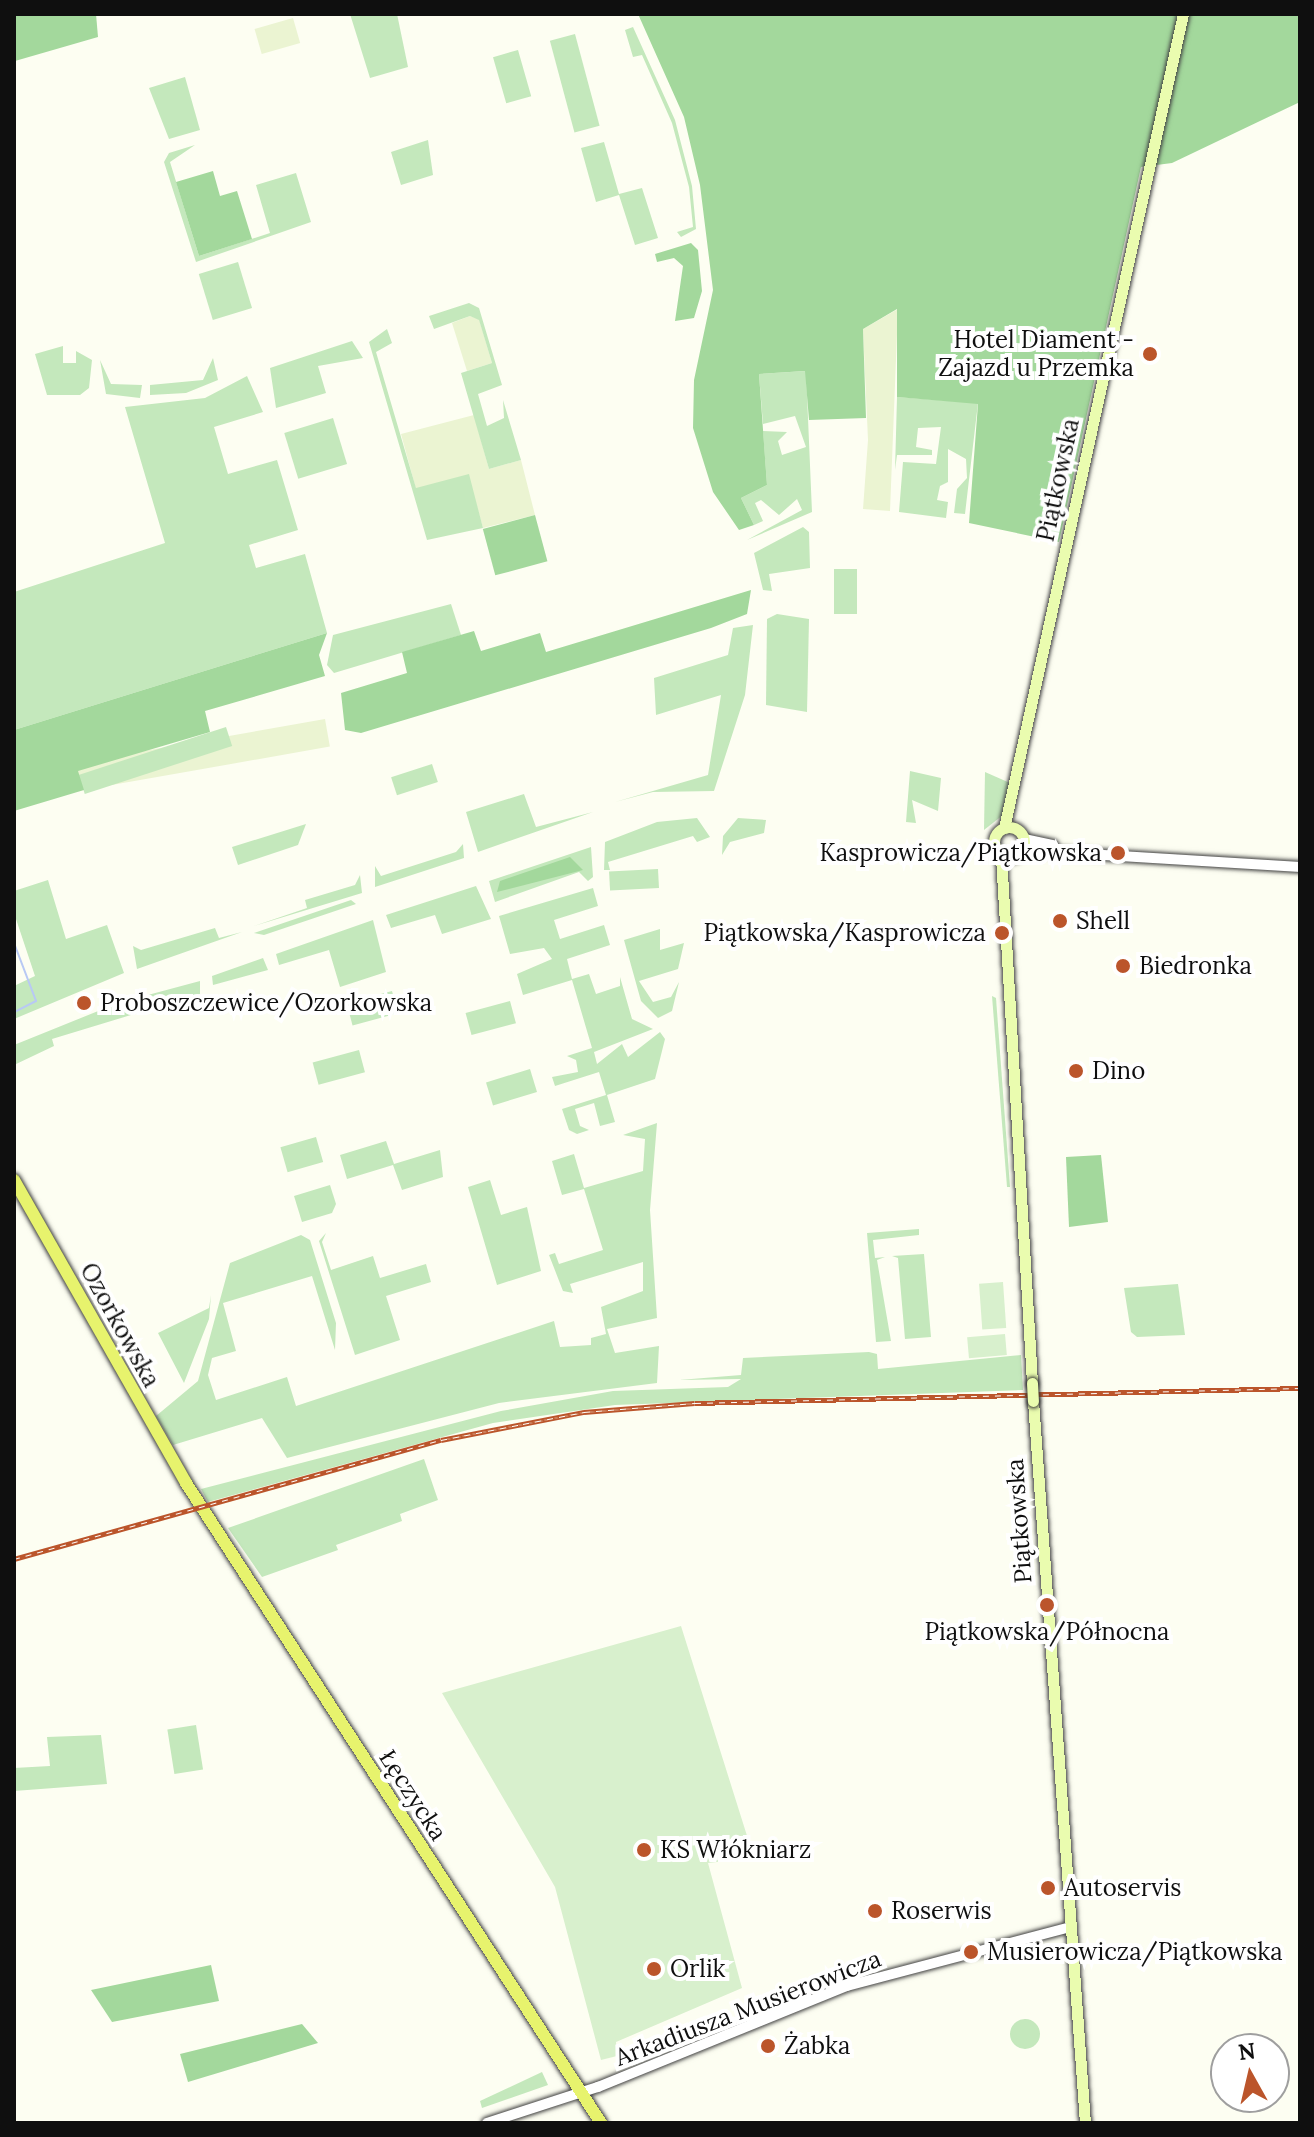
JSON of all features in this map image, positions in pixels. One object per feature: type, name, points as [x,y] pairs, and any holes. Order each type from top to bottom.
[{"type":"main road","name":"Piątkowska","points":[[1085,2123],[1033,1401],[1001,856],[993,842],[1004,828],[1020,768],[1183,14]]},
{"type":"main road","name":"Piątkowska","points":[[1003,916],[1019,844],[1020,768]]},
{"type":"main road","points":[[1001,856],[1019,844],[1004,828]]},
{"type":"main road","name":"Ozorkowska","points":[[14,1180],[190,1490]]},
{"type":"main road","name":"Łęczycka","points":[[190,1490],[601,2123]]},
{"type":"street","points":[[1019,844],[1300,867]]},
{"type":"street","name":"Arkadiusza Musierowicza","points":[[487,2123],[582,2093],[847,1986],[1070,1927]]},
{"type":"green space","points":[[14,14],[96,14],[98,37],[15,61]]},
{"type":"green space","points":[[350,14],[397,14],[408,67],[370,78]]},
{"type":"green space","points":[[638,14],[1300,14],[1300,102],[1172,163],[1141,167],[1059,542],[969,523],[978,404],[897,397],[897,309],[863,329],[866,418],[809,420],[805,371],[759,374],[767,485],[741,498],[754,525],[739,530],[713,492],[693,428],[694,380],[713,290],[700,185],[684,117]]},
{"type":"green space","points":[[293,18],[300,43],[262,54],[255,29]]},
{"type":"green space","points":[[633,27],[675,120],[692,186],[696,229],[681,237],[677,232],[693,227],[689,187],[672,123],[642,55],[633,57],[625,30]]},
{"type":"green space","points":[[575,34],[600,126],[574,132],[550,41]]},
{"type":"green space","points":[[518,50],[531,96],[506,103],[493,57]]},
{"type":"green space","points":[[185,77],[200,130],[169,139],[149,88]]},
{"type":"green space","points":[[428,140],[433,175],[401,185],[391,152]]},
{"type":"green space","points":[[604,142],[619,194],[642,188],[658,238],[635,245],[619,195],[596,202],[581,148]]},
{"type":"green space","points":[[195,145],[170,162],[199,256],[270,233],[256,185],[296,173],[311,222],[196,262],[164,162],[169,153]]},
{"type":"green space","points":[[213,171],[220,196],[237,191],[252,239],[199,256],[176,182]]},
{"type":"green space","points":[[691,243],[698,250],[702,291],[694,318],[675,321],[683,266],[674,258],[657,262],[655,254]]},
{"type":"green space","points":[[238,262],[252,308],[213,320],[199,274]]},
{"type":"green space","points":[[469,303],[479,308],[502,385],[478,394],[487,426],[504,418],[503,400],[521,460],[489,469],[461,373],[492,363],[479,320],[470,316],[434,329],[429,316]]},
{"type":"green space","points":[[898,309],[890,511],[863,509],[868,440],[863,329]]},
{"type":"green space","points":[[470,316],[479,319],[492,363],[467,371],[452,323]]},
{"type":"green space","points":[[387,329],[392,343],[376,352],[416,488],[469,474],[483,528],[427,540],[369,342]]},
{"type":"green space","points":[[352,341],[363,358],[318,366],[326,393],[276,408],[270,368]]},
{"type":"green space","points":[[63,346],[63,363],[76,363],[76,351],[92,360],[89,388],[80,395],[47,395],[35,354]]},
{"type":"green space","points":[[213,358],[218,380],[186,393],[150,395],[150,385],[203,380]]},
{"type":"green space","points":[[100,360],[111,384],[142,385],[140,398],[106,394]]},
{"type":"green space","points":[[806,371],[812,512],[747,540],[802,510],[797,499],[779,515],[761,500],[755,503],[763,521],[754,525],[741,498],[767,485],[763,431],[787,432],[778,441],[782,455],[806,447],[795,416],[763,424],[759,374]]},
{"type":"green space","points":[[247,376],[263,412],[214,427],[228,474],[277,460],[298,530],[249,545],[256,568],[305,554],[327,633],[14,730],[14,592],[165,543],[125,407],[205,398]]},
{"type":"green space","points":[[897,397],[978,403],[965,514],[954,513],[957,489],[967,478],[966,459],[948,449],[948,482],[940,486],[937,500],[948,502],[946,518],[899,512],[903,462],[936,464],[941,427],[918,428],[916,447],[932,450],[932,455],[897,455],[895,470]]},
{"type":"green space","points":[[474,415],[489,469],[521,460],[535,515],[483,528],[468,475],[416,489],[401,434]]},
{"type":"green space","points":[[333,418],[347,464],[298,479],[284,433]]},
{"type":"green space","points":[[535,515],[547,561],[495,575],[483,529]]},
{"type":"green space","points":[[803,527],[809,532],[810,568],[769,574],[772,591],[763,590],[754,553]]},
{"type":"green space","points":[[834,569],[857,569],[857,614],[834,614]]},
{"type":"green space","points":[[751,590],[747,614],[711,628],[361,733],[345,730],[341,693],[407,673],[402,652],[474,631],[481,651],[540,633],[546,652]]},
{"type":"green space","points":[[451,604],[461,635],[334,673],[327,665],[333,635]]},
{"type":"green space","points":[[777,614],[809,619],[807,712],[766,705],[767,619]]},
{"type":"green space","points":[[753,625],[745,695],[714,791],[653,792],[615,802],[708,775],[721,695],[656,715],[654,678],[728,655],[733,628]]},
{"type":"green space","points":[[327,633],[319,655],[325,676],[205,711],[210,732],[78,771],[84,790],[14,811],[14,730]]},
{"type":"green space","points":[[325,719],[330,747],[14,802],[14,774]]},
{"type":"green space","points":[[226,727],[232,746],[85,794],[79,775]]},
{"type":"green space","points":[[432,764],[438,782],[397,795],[391,777]]},
{"type":"green space","points":[[910,771],[941,778],[938,811],[912,800],[916,823],[906,822]]},
{"type":"green space","points":[[985,772],[1010,783],[1003,815],[984,830]]},
{"type":"green space","points":[[524,794],[536,827],[593,812],[478,852],[466,812]]},
{"type":"green space","points":[[697,818],[710,837],[697,842],[693,836],[608,862],[610,870],[604,870],[605,842],[657,822]]},
{"type":"green space","points":[[738,818],[766,820],[764,833],[730,842],[722,855],[723,836]]},
{"type":"green space","points":[[306,824],[298,845],[238,865],[232,847]]},
{"type":"green space","points":[[463,844],[464,858],[375,887],[375,866],[381,876],[456,852]]},
{"type":"green space","points":[[591,847],[593,877],[588,881],[579,872],[495,902],[489,881]]},
{"type":"green space","points":[[570,857],[583,870],[497,892],[500,881]]},
{"type":"green space","points":[[658,869],[659,888],[610,891],[609,872]]},
{"type":"green space","points":[[360,875],[362,893],[254,926],[307,908],[305,900],[355,885]]},
{"type":"green space","points":[[48,880],[66,939],[107,925],[124,973],[14,1019],[14,986],[35,976],[14,913],[14,891]]},
{"type":"green space","points":[[476,886],[491,919],[442,934],[435,915],[391,928],[386,915]]},
{"type":"green space","points":[[593,888],[598,906],[554,920],[560,939],[604,925],[610,945],[567,959],[572,979],[589,974],[596,994],[620,986],[620,977],[632,1019],[653,1029],[594,1052],[597,1064],[622,1044],[628,1057],[660,1032],[665,1039],[655,1079],[607,1095],[615,1122],[600,1126],[594,1103],[575,1109],[580,1126],[589,1130],[577,1134],[569,1130],[562,1109],[606,1095],[599,1072],[555,1086],[552,1077],[578,1072],[576,1060],[567,1056],[592,1048],[572,980],[523,995],[517,974],[552,959],[544,948],[510,954],[499,916]]},
{"type":"green space","points":[[351,900],[356,904],[264,935],[254,933]]},
{"type":"green space","points":[[373,920],[386,972],[340,987],[329,950],[279,965],[276,954]]},
{"type":"green space","points":[[215,928],[219,938],[242,932],[137,969],[133,946],[141,950]]},
{"type":"green space","points":[[660,929],[660,950],[684,943],[678,969],[639,981],[653,1002],[671,997],[679,982],[672,1011],[658,1018],[641,1001],[624,940]]},
{"type":"green space","points":[[263,958],[268,970],[213,985],[212,976]]},
{"type":"green space","points":[[200,981],[200,994],[52,1039],[54,1046],[14,1065],[14,1045],[118,1003]]},
{"type":"green space","points":[[392,991],[398,1013],[353,1025],[347,1003]]},
{"type":"green space","points":[[992,996],[996,998],[1010,1187],[1007,1187]]},
{"type":"green space","points":[[510,1001],[516,1023],[472,1035],[466,1013]]},
{"type":"green space","points":[[359,1050],[365,1072],[319,1085],[313,1062]]},
{"type":"green space","points":[[530,1069],[537,1092],[493,1105],[486,1082]]},
{"type":"green space","points":[[657,1123],[650,1210],[657,1318],[607,1329],[615,1353],[659,1346],[657,1383],[499,1403],[287,1458],[262,1418],[173,1445],[156,1416],[198,1381],[230,1263],[301,1235],[310,1240],[336,1323],[335,1350],[312,1276],[223,1303],[236,1351],[212,1358],[208,1375],[216,1400],[287,1377],[296,1406],[554,1321],[560,1347],[591,1345],[591,1338],[606,1334],[601,1307],[643,1291],[643,1262],[570,1284],[573,1293],[563,1291],[549,1255],[555,1253],[559,1264],[603,1250],[584,1189],[562,1195],[552,1161],[574,1154],[584,1188],[643,1171],[645,1139],[623,1135]]},
{"type":"green space","points":[[316,1137],[323,1162],[288,1172],[280,1147]]},
{"type":"green space","points":[[386,1141],[394,1164],[440,1150],[443,1177],[402,1190],[393,1165],[347,1179],[340,1155]]},
{"type":"green space","points":[[1101,1155],[1108,1222],[1069,1227],[1066,1157]]},
{"type":"green space","points":[[490,1180],[501,1215],[527,1207],[541,1271],[497,1285],[468,1187]]},
{"type":"green space","points":[[330,1185],[336,1204],[332,1213],[302,1222],[294,1196]]},
{"type":"green space","points":[[919,1229],[919,1235],[873,1240],[875,1258],[885,1257],[877,1260],[891,1341],[876,1342],[867,1233]]},
{"type":"green space","points":[[326,1233],[322,1242],[331,1270],[373,1256],[380,1278],[426,1264],[431,1282],[386,1296],[400,1340],[355,1355],[319,1241]]},
{"type":"green space","points":[[924,1254],[931,1337],[905,1339],[898,1258],[892,1256]]},
{"type":"green space","points":[[1003,1282],[1006,1328],[982,1330],[979,1284]]},
{"type":"green space","points":[[1178,1284],[1185,1335],[1137,1337],[1131,1332],[1124,1288]]},
{"type":"green space","points":[[211,1295],[209,1319],[184,1383],[158,1333],[209,1308]]},
{"type":"green space","points":[[1005,1334],[1007,1355],[969,1358],[967,1337]]},
{"type":"green space","points":[[877,1354],[878,1369],[1021,1355],[1023,1390],[615,1405],[493,1423],[208,1502],[201,1489],[501,1411],[613,1391],[728,1387],[741,1379],[679,1380],[741,1375],[743,1358]]},
{"type":"green space","points":[[424,1459],[438,1500],[400,1514],[402,1521],[336,1545],[338,1550],[262,1577],[228,1528]]},
{"type":"green space","name":"KS Włókniarz","points":[[681,1626],[754,1858],[708,1863],[742,1988],[616,2042],[617,2056],[601,2060],[555,1887],[442,1693]]},
{"type":"green space","points":[[196,1725],[203,1769],[174,1774],[167,1730]]},
{"type":"green space","points":[[101,1735],[107,1784],[14,1791],[14,1768],[50,1766],[47,1737]]},
{"type":"green space","points":[[211,1965],[219,2001],[112,2022],[91,1990]]},
{"type":"green space","points":[[1025,2019],[1036,2023],[1040,2034],[1036,2045],[1025,2049],[1014,2045],[1010,2034],[1014,2023]]},
{"type":"green space","points":[[302,2024],[318,2043],[188,2082],[180,2054]]},
{"type":"green space","points":[[542,2072],[548,2085],[482,2108],[480,2101]]},
{"type":"waterway","points":[[14,943],[36,1001],[14,1012]]},
{"type":"railway","points":[[14,1559],[441,1440],[584,1412],[695,1403],[1300,1388]]},
{"type":"place","name":"Hotel Diament - Zajazd u Przemka","points":[[1150,354]]},
{"type":"place","name":"Kasprowicza/Piątkowska","points":[[1118,853]]},
{"type":"place","name":"Shell","points":[[1060,921]]},
{"type":"place","name":"Piątkowska/Kasprowicza","points":[[1002,933]]},
{"type":"place","name":"Biedronka","points":[[1123,966]]},
{"type":"place","name":"Proboszczewice/Ozorkowska","points":[[84,1003]]},
{"type":"place","name":"Dino","points":[[1076,1071]]},
{"type":"place","name":"Piątkowska/Północna","points":[[1047,1605]]},
{"type":"place","name":"KS Włókniarz","points":[[644,1850]]},
{"type":"place","name":"Autoservis","points":[[1048,1888]]},
{"type":"place","name":"Roserwis","points":[[875,1911]]},
{"type":"place","name":"Musierowicza/Piątkowska","points":[[971,1952]]},
{"type":"place","name":"Orlik","points":[[654,1969]]},
{"type":"place","name":"Żabka","points":[[768,2046]]}]
